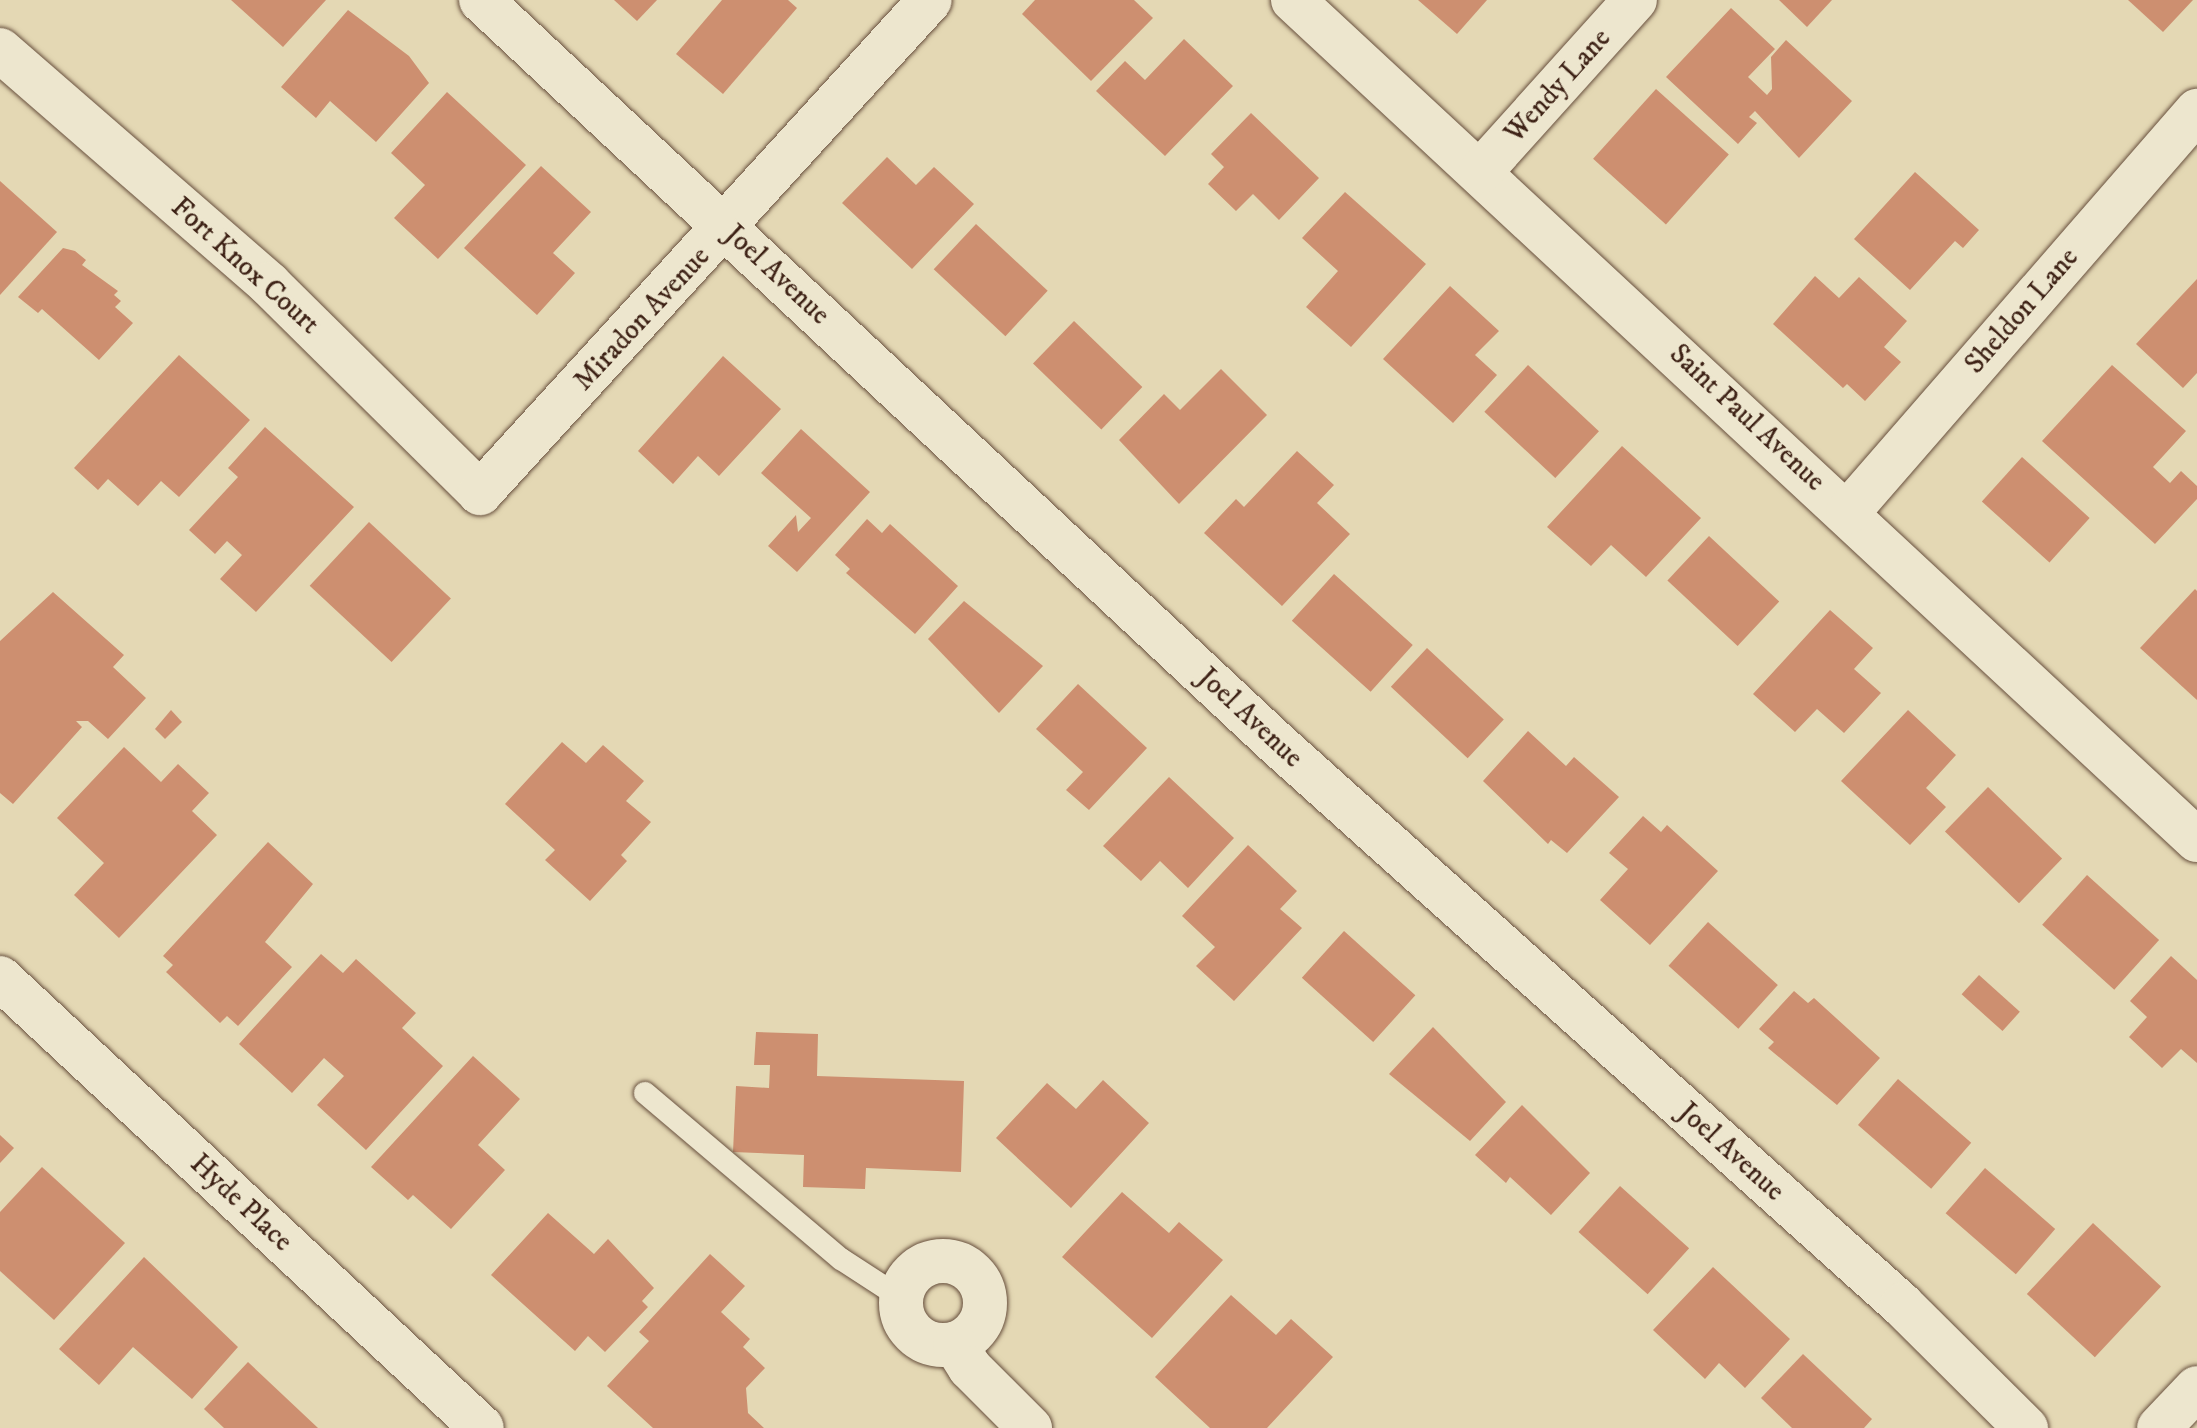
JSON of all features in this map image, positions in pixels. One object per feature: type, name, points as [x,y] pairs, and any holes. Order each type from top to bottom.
[{"type":"street","name":"Joel Avenue","points":[[481,0],[1275,742],[1902,1305],[2026,1428]]},
{"type":"street","name":"Miradon Avenue","points":[[480,493],[727,228],[930,0]]},
{"type":"street","name":"Saint Paul Avenue","points":[[1293,0],[1848,512],[2197,840]]},
{"type":"street","name":"Wendy Lane","points":[[1481,171],[1635,0]]},
{"type":"street","name":"Fort Knox Court","points":[[0,50],[269,284],[480,493]]},
{"type":"street","name":"Sheldon Lane","points":[[1848,512],[2197,111]]},
{"type":"street","name":"Hyde Place","points":[[0,978],[482,1428]]},
{"type":"street","points":[[932,1262],[964,1266],[984,1292],[985,1307],[970,1336],[955,1344],[923,1340],[902,1314],[901,1298],[917,1270],[932,1262]]},
{"type":"street","points":[[955,1344],[970,1368],[1030,1428]]},
{"type":"lane","points":[[645,1093],[841,1259],[901,1298]]},
{"type":"building","points":[[231,0],[326,0],[283,47]]},
{"type":"building","points":[[614,0],[657,0],[637,21]]},
{"type":"building","points":[[722,0],[788,0],[797,8],[723,94],[676,54]]},
{"type":"building","points":[[1035,0],[1134,0],[1153,18],[1091,81],[1022,14]]},
{"type":"building","points":[[1418,0],[1487,0],[1457,34]]},
{"type":"building","points":[[1779,0],[1832,0],[1807,27]]},
{"type":"building","points":[[2128,0],[2193,0],[2163,32]]},
{"type":"building","points":[[1731,8],[1775,49],[1748,77],[1767,95],[1772,89],[1771,57],[1786,40],[1852,101],[1799,158],[1755,111],[1749,117],[1757,123],[1738,144],[1666,77]]},
{"type":"building","points":[[348,10],[409,56],[429,83],[376,142],[330,101],[316,118],[281,87]]},
{"type":"building","points":[[1184,39],[1233,86],[1165,156],[1096,91],[1125,61],[1145,80]]},
{"type":"building","points":[[1656,89],[1729,155],[1666,224],[1593,159]]},
{"type":"building","points":[[447,92],[526,165],[438,259],[394,218],[425,185],[391,153]]},
{"type":"building","points":[[1251,113],[1319,178],[1279,220],[1253,194],[1236,211],[1208,184],[1224,167],[1211,154]]},
{"type":"building","points":[[887,157],[916,185],[934,167],[974,204],[912,269],[842,203]]},
{"type":"building","points":[[541,166],[591,212],[553,253],[575,273],[537,315],[464,248]]},
{"type":"building","points":[[1915,172],[1979,230],[1963,248],[1955,241],[1910,290],[1854,239]]},
{"type":"building","points":[[0,181],[57,232],[0,295]]},
{"type":"building","points":[[1345,192],[1426,264],[1351,347],[1306,307],[1338,271],[1302,238]]},
{"type":"building","points":[[976,224],[1048,291],[1005,336],[934,269]]},
{"type":"building","points":[[63,248],[75,251],[86,260],[82,265],[118,291],[114,295],[121,301],[115,307],[133,323],[99,360],[42,309],[38,313],[18,297]]},
{"type":"building","points":[[1815,276],[1839,298],[1859,277],[1907,321],[1884,347],[1901,362],[1865,401],[1847,384],[1843,388],[1773,324]]},
{"type":"building","points":[[2197,279],[2197,373],[2183,388],[2136,344]]},
{"type":"building","points":[[1450,286],[1499,331],[1475,355],[1497,375],[1453,423],[1383,359]]},
{"type":"building","points":[[1074,321],[1142,387],[1101,429],[1033,363]]},
{"type":"building","points":[[179,355],[250,420],[179,497],[161,481],[138,506],[108,479],[98,490],[74,468]]},
{"type":"building","points":[[723,356],[781,409],[719,476],[698,456],[673,484],[638,451]]},
{"type":"building","points":[[1528,365],[1599,431],[1555,478],[1484,412]]},
{"type":"building","points":[[2112,365],[2186,431],[2153,467],[2170,483],[2181,471],[2197,486],[2197,499],[2155,544],[2042,441]]},
{"type":"building","points":[[1221,369],[1267,415],[1179,504],[1119,440],[1164,394],[1180,410]]},
{"type":"building","points":[[265,427],[354,507],[256,612],[220,579],[242,555],[227,541],[215,554],[189,530],[238,477],[228,468]]},
{"type":"building","points":[[801,429],[870,492],[797,572],[768,546],[796,515],[798,532],[811,518],[761,473]]},
{"type":"building","points":[[1622,446],[1701,518],[1646,577],[1611,545],[1591,566],[1547,527]]},
{"type":"building","points":[[1297,451],[1334,485],[1317,503],[1350,534],[1282,606],[1204,533],[1236,499],[1244,507]]},
{"type":"building","points":[[2022,457],[2090,518],[2049,562],[1982,502]]},
{"type":"building","points":[[867,519],[882,533],[890,524],[958,586],[915,634],[846,573],[850,569],[835,555]]},
{"type":"building","points":[[369,522],[451,598],[392,662],[310,586]]},
{"type":"building","points":[[1709,536],[1779,601],[1738,646],[1667,581]]},
{"type":"building","points":[[1334,574],[1413,645],[1371,692],[1292,621]]},
{"type":"building","points":[[2195,589],[2197,591],[2197,700],[2140,648]]},
{"type":"building","points":[[53,592],[124,655],[113,667],[146,698],[108,739],[88,721],[76,721],[82,727],[13,804],[0,793],[0,641]]},
{"type":"building","points":[[964,601],[1043,666],[999,713],[928,639]]},
{"type":"building","points":[[1830,610],[1873,648],[1854,669],[1881,693],[1844,733],[1817,709],[1795,732],[1753,694]]},
{"type":"building","points":[[1427,648],[1504,720],[1468,758],[1391,687]]},
{"type":"building","points":[[1078,684],[1147,748],[1089,810],[1066,790],[1083,772],[1036,729]]},
{"type":"building","points":[[171,710],[182,722],[165,739],[155,729]]},
{"type":"building","points":[[1908,710],[1956,755],[1926,788],[1946,807],[1910,845],[1841,781]]},
{"type":"building","points":[[1528,731],[1566,766],[1574,757],[1619,797],[1567,853],[1551,840],[1548,844],[1483,781]]},
{"type":"building","points":[[562,742],[586,763],[603,745],[644,781],[626,801],[651,822],[621,855],[627,861],[590,901],[545,860],[555,850],[505,804]]},
{"type":"building","points":[[124,747],[161,782],[178,764],[209,793],[192,811],[217,835],[119,938],[74,895],[104,863],[57,818]]},
{"type":"building","points":[[1169,777],[1234,838],[1188,888],[1160,861],[1141,881],[1103,846]]},
{"type":"building","points":[[1988,787],[2062,859],[2019,903],[1945,832]]},
{"type":"building","points":[[1643,816],[1661,832],[1667,825],[1718,871],[1650,945],[1600,900],[1628,869],[1609,853]]},
{"type":"building","points":[[268,842],[313,884],[265,942],[292,967],[238,1026],[227,1016],[220,1023],[166,972],[173,965],[163,956]]},
{"type":"building","points":[[1248,845],[1297,891],[1280,909],[1302,928],[1234,1001],[1196,966],[1215,947],[1182,916]]},
{"type":"building","points":[[2087,875],[2159,940],[2114,990],[2042,925]]},
{"type":"building","points":[[1708,922],[1778,985],[1738,1029],[1669,966]]},
{"type":"building","points":[[1344,931],[1415,995],[1373,1042],[1302,978]]},
{"type":"building","points":[[321,954],[343,973],[356,959],[416,1013],[402,1028],[443,1066],[366,1150],[317,1105],[344,1076],[324,1058],[292,1093],[239,1044]]},
{"type":"building","points":[[2171,956],[2197,980],[2197,1063],[2181,1049],[2162,1068],[2129,1037],[2147,1017],[2130,1001]]},
{"type":"building","points":[[1979,975],[2020,1012],[2002,1031],[1962,994]]},
{"type":"building","points":[[1794,991],[1808,1003],[1814,998],[1880,1058],[1837,1105],[1768,1048],[1774,1042],[1759,1029]]},
{"type":"building","points":[[1433,1027],[1506,1102],[1470,1141],[1389,1074]]},
{"type":"building","points":[[756,1032],[818,1034],[817,1076],[964,1081],[961,1172],[866,1168],[865,1189],[803,1187],[804,1155],[733,1152],[736,1086],[769,1088],[770,1065],[754,1065]]},
{"type":"building","points":[[473,1056],[520,1099],[478,1145],[505,1170],[451,1229],[413,1195],[408,1200],[371,1167]]},
{"type":"building","points":[[1898,1079],[1971,1143],[1931,1189],[1858,1125]]},
{"type":"building","points":[[1103,1080],[1149,1123],[1071,1208],[996,1138],[1047,1083],[1076,1109]]},
{"type":"building","points":[[1522,1105],[1590,1173],[1551,1215],[1510,1177],[1506,1183],[1475,1155]]},
{"type":"building","points":[[0,1135],[14,1148],[0,1163]]},
{"type":"building","points":[[42,1167],[125,1243],[54,1320],[0,1271],[0,1212]]},
{"type":"building","points":[[1985,1168],[2055,1229],[2016,1274],[1946,1213]]},
{"type":"building","points":[[1620,1186],[1689,1248],[1648,1294],[1579,1232]]},
{"type":"building","points":[[1122,1192],[1169,1233],[1179,1222],[1223,1260],[1152,1338],[1062,1257]]},
{"type":"building","points":[[548,1213],[594,1254],[608,1239],[654,1288],[642,1301],[648,1307],[605,1352],[588,1336],[575,1351],[491,1275]]},
{"type":"building","points":[[2093,1223],[2161,1286],[2095,1357],[2027,1294]]},
{"type":"building","points":[[710,1254],[745,1286],[721,1312],[750,1339],[743,1347],[765,1368],[746,1388],[748,1413],[764,1428],[653,1428],[607,1386],[649,1341],[639,1332]]},
{"type":"building","points":[[144,1257],[238,1347],[192,1399],[133,1347],[99,1385],[59,1349]]},
{"type":"building","points":[[1713,1267],[1790,1339],[1745,1388],[1719,1363],[1705,1379],[1653,1330]]},
{"type":"building","points":[[1231,1295],[1276,1335],[1291,1319],[1333,1357],[1267,1428],[1210,1428],[1155,1377]]},
{"type":"building","points":[[1803,1354],[1872,1419],[1864,1428],[1792,1428],[1761,1398]]},
{"type":"building","points":[[248,1362],[318,1428],[224,1428],[204,1409]]}]
